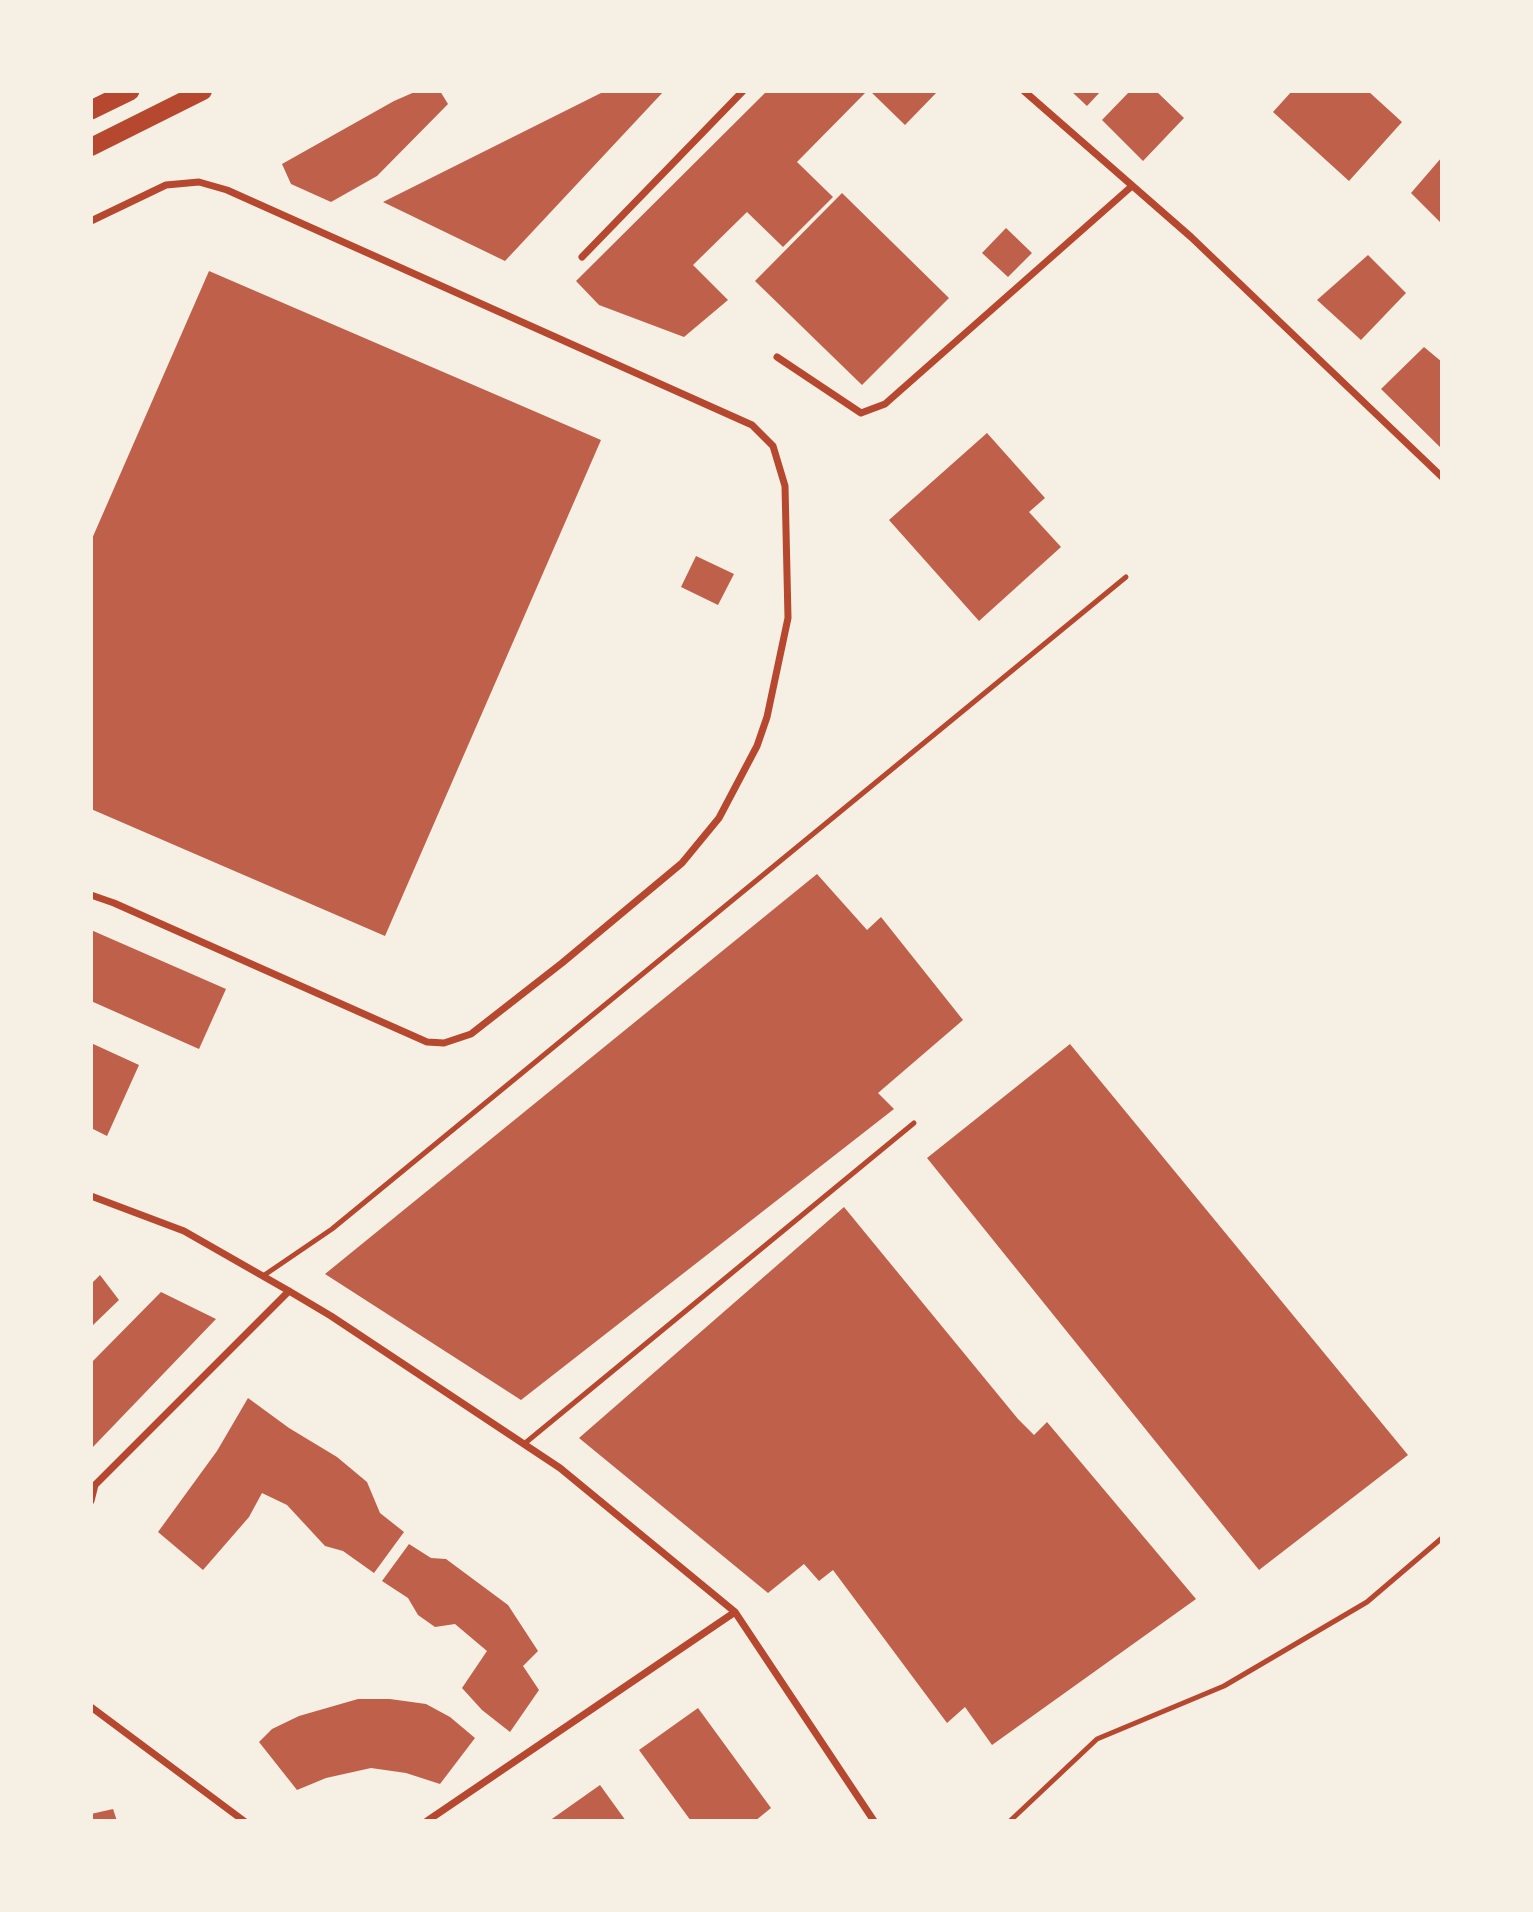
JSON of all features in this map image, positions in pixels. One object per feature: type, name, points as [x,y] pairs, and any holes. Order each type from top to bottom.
[{"type":"highway","points":[[91,110],[130,91]]},
{"type":"main road","points":[[91,147],[203,91]]},
{"type":"street","points":[[582,257],[743,91]]},
{"type":"street","points":[[1024,91],[1191,237],[1442,477]]},
{"type":"street","points":[[91,221],[166,185],[199,182],[227,190],[752,425],[773,446],[785,486],[788,618],[764,727],[757,746],[719,818],[682,863],[562,963],[471,1034],[444,1042],[427,1042],[91,895]]},
{"type":"street","points":[[777,357],[861,413],[885,404],[1132,186]]},
{"type":"street","points":[[91,1196],[184,1231],[289,1291],[560,1468],[735,1612],[874,1821]]},
{"type":"street","points":[[91,1501],[94,1485],[289,1291]]},
{"type":"street","points":[[427,1821],[735,1612]]},
{"type":"street","points":[[91,1707],[244,1821]]},
{"type":"lane","points":[[263,1276],[332,1229],[1126,577]]},
{"type":"lane","points":[[524,1444],[914,1123]]},
{"type":"lane","points":[[1010,1821],[1097,1739],[1236,1679],[1367,1602],[1442,1538]]},
{"type":"building","points":[[417,91],[440,91],[448,104],[377,176],[331,202],[291,184],[282,164],[394,101]]},
{"type":"building","points":[[605,91],[664,91],[505,261],[383,202]]},
{"type":"building","points":[[767,91],[867,91],[797,162],[833,197],[783,247],[747,212],[693,265],[728,300],[684,337],[599,305],[576,281]]},
{"type":"building","points":[[870,91],[938,91],[905,125]]},
{"type":"building","points":[[1071,91],[1101,91],[1087,106]]},
{"type":"building","points":[[1130,91],[1156,91],[1184,118],[1143,161],[1102,120]]},
{"type":"building","points":[[1292,91],[1368,91],[1402,122],[1349,181],[1273,112]]},
{"type":"building","points":[[1442,157],[1442,224],[1411,193]]},
{"type":"building","points":[[842,193],[949,298],[862,385],[755,281]]},
{"type":"building","points":[[1006,228],[1032,253],[1008,277],[982,253]]},
{"type":"building","points":[[1368,255],[1406,293],[1361,340],[1317,300]]},
{"type":"building","points":[[209,271],[601,440],[385,936],[91,809],[91,541]]},
{"type":"building","points":[[1424,347],[1442,362],[1442,449],[1381,389]]},
{"type":"building","points":[[987,433],[1045,498],[1029,512],[1061,547],[979,621],[889,520]]},
{"type":"building","points":[[696,556],[734,574],[718,605],[681,587]]},
{"type":"building","points":[[817,874],[867,930],[881,917],[963,1020],[878,1093],[894,1109],[521,1400],[325,1274]]},
{"type":"building","points":[[91,930],[226,989],[199,1049],[91,1001]]},
{"type":"building","points":[[91,1043],[139,1065],[107,1136],[91,1128]]},
{"type":"building","points":[[1070,1044],[1408,1455],[1259,1570],[927,1158]]},
{"type":"building","points":[[844,1207],[1018,1419],[1034,1435],[1047,1422],[1196,1599],[992,1745],[965,1707],[947,1723],[833,1570],[819,1581],[804,1564],[768,1593],[579,1438]]},
{"type":"building","points":[[100,1275],[119,1300],[91,1327],[91,1284]]},
{"type":"building","points":[[161,1292],[216,1319],[91,1449],[91,1363]]},
{"type":"building","points":[[248,1398],[289,1428],[337,1457],[367,1482],[380,1513],[404,1532],[374,1573],[343,1551],[325,1546],[287,1505],[262,1493],[249,1517],[203,1570],[158,1532],[217,1451]]},
{"type":"building","points":[[409,1544],[431,1558],[446,1559],[508,1605],[538,1651],[523,1666],[539,1690],[510,1732],[482,1710],[462,1688],[487,1651],[455,1624],[435,1627],[418,1615],[408,1598],[382,1581]]},
{"type":"building","points":[[358,1699],[390,1699],[426,1704],[450,1717],[475,1738],[440,1784],[406,1773],[371,1768],[326,1778],[297,1790],[259,1742],[272,1729],[299,1716]]},
{"type":"building","points":[[698,1708],[771,1808],[755,1821],[691,1821],[639,1750]]},
{"type":"building","points":[[600,1785],[626,1821],[549,1821]]},
{"type":"building","points":[[113,1809],[117,1821],[91,1821],[91,1814]]}]
